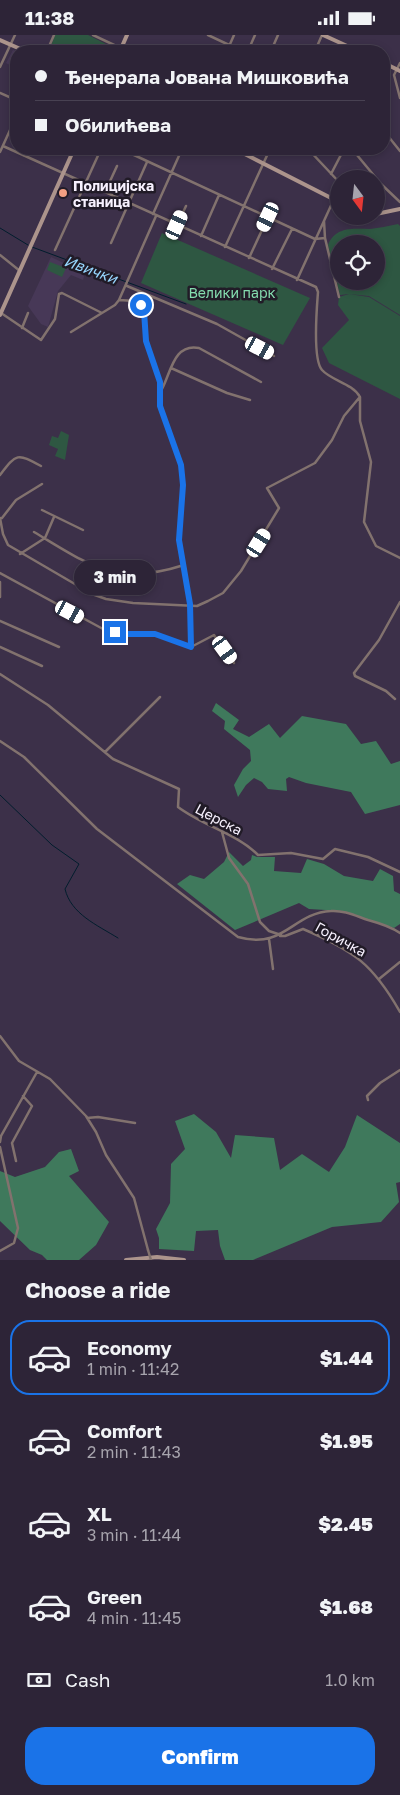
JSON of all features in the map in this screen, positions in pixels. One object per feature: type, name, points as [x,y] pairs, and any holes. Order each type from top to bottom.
[{"type":"street","points":[[0,67],[15,35]]},
{"type":"street","points":[[93,35],[111,45]]},
{"type":"street","points":[[208,35],[230,45],[234,35]]},
{"type":"street","points":[[322,35],[344,45]]},
{"type":"street","points":[[0,40],[10,45]]},
{"type":"street","points":[[400,63],[394,81],[400,98]]},
{"type":"street","points":[[0,152],[10,130]]},
{"type":"street","points":[[390,138],[400,151]]},
{"type":"street","points":[[3,146],[10,149]]},
{"type":"street","points":[[23,155],[272,269],[316,287],[318,292],[316,326],[318,363],[322,370],[348,386],[360,397],[360,421],[372,461],[364,522],[376,546],[400,558]]},
{"type":"street","points":[[71,155],[0,314],[41,340],[44,339],[55,319],[59,294],[62,293],[102,313]]},
{"type":"street","points":[[55,250],[98,155]]},
{"type":"street","points":[[134,155],[315,239],[325,238]]},
{"type":"street","points":[[71,332],[120,300],[179,155]]},
{"type":"street","points":[[248,155],[330,197]]},
{"type":"street","points":[[225,247],[267,155]]},
{"type":"street","points":[[314,155],[330,173]]},
{"type":"street","points":[[333,170],[341,155]]},
{"type":"street","points":[[357,155],[381,184],[400,202]]},
{"type":"street","points":[[111,243],[147,161]]},
{"type":"street","points":[[105,192],[117,166]]},
{"type":"street","points":[[201,236],[219,195]]},
{"type":"street","points":[[177,225],[186,206]]},
{"type":"street","points":[[297,280],[330,207]]},
{"type":"street","points":[[385,212],[400,209]]},
{"type":"street","points":[[249,258],[268,217]]},
{"type":"street","points":[[324,219],[325,238],[338,297]]},
{"type":"street","points":[[272,269],[292,229]]},
{"type":"street","points":[[0,255],[20,271]]},
{"type":"street","points":[[127,285],[217,325],[274,355]]},
{"type":"street","points":[[120,300],[135,301],[144,311],[146,341],[161,390],[160,406],[181,465],[183,485],[179,540],[190,604],[191,647]]},
{"type":"street","points":[[22,328],[28,313]]},
{"type":"street","points":[[161,390],[178,352],[185,348],[194,347],[261,382]]},
{"type":"street","points":[[171,368],[227,393],[250,400]]},
{"type":"street","points":[[42,484],[16,500],[1,518],[5,540],[20,554],[78,587],[106,599],[132,603],[190,604],[197,606],[222,593],[241,571],[278,508],[267,488],[314,463],[332,440],[344,416],[360,397]]},
{"type":"street","points":[[0,475],[18,456],[41,465]]},
{"type":"street","points":[[42,510],[83,530]]},
{"type":"street","points":[[20,554],[45,538],[54,517]]},
{"type":"street","points":[[34,532],[87,564],[114,573],[156,574],[184,565]]},
{"type":"street","points":[[0,573],[103,629],[128,634],[155,634],[191,647],[214,635],[234,663]]},
{"type":"street","points":[[0,582],[0,597]]},
{"type":"street","points":[[395,699],[386,691],[355,676],[354,673],[379,640],[400,602]]},
{"type":"street","points":[[0,621],[59,647]]},
{"type":"street","points":[[0,647],[42,666]]},
{"type":"street","name":"Церска","points":[[0,674],[48,705],[121,764],[179,789],[178,807],[190,816],[247,845],[258,855],[291,853],[323,859],[335,849],[368,857],[400,871]]},
{"type":"street","points":[[104,752],[160,697]]},
{"type":"street","name":"Горичка","points":[[0,741],[24,757],[97,829],[233,934],[253,941],[269,939],[280,935],[286,936],[303,929],[328,939],[364,962],[379,979],[400,1012]]},
{"type":"street","points":[[222,832],[229,858],[248,884],[260,922],[268,930],[280,935],[314,915],[331,911],[351,914],[390,927],[400,933]]},
{"type":"street","points":[[269,939],[273,969]]},
{"type":"street","points":[[379,979],[400,963]]},
{"type":"street","points":[[0,1036],[20,1061],[50,1079],[88,1118],[106,1155],[134,1197],[151,1260]]},
{"type":"street","points":[[368,1100],[367,1096],[380,1083],[400,1070]]},
{"type":"street","points":[[0,1142],[1,1136],[37,1072]]},
{"type":"street","points":[[16,1161],[12,1143],[32,1106],[23,1096]]},
{"type":"street","points":[[88,1118],[117,1119],[134,1123]]},
{"type":"street","points":[[0,1147],[18,1228],[14,1243],[0,1251]]},
{"type":"street","points":[[126,1260],[163,1257],[184,1260]]},
{"type":"shaded area","points":[[10,56],[10,65],[6,63]]},
{"type":"shaded area","points":[[51,257],[85,273],[83,280],[71,275],[58,291],[48,327],[41,324],[28,306]]},
{"type":"green space","points":[[55,35],[88,35],[108,45],[51,45]]},
{"type":"green space","points":[[398,224],[400,226],[400,315],[369,296],[340,295],[339,290],[385,290],[385,235],[336,234],[346,230],[370,229]]},
{"type":"green space","name":"Велики парк","points":[[162,233],[310,298],[283,345],[141,283]]},
{"type":"green space","points":[[50,262],[66,268],[62,277],[47,270]]},
{"type":"green space","points":[[349,294],[369,297],[400,316],[400,399],[329,363],[322,348],[349,320],[338,305],[339,297]]},
{"type":"green space","points":[[61,431],[69,435],[65,460],[55,456],[58,449],[49,445],[52,436],[58,438]]},
{"type":"green space","points":[[216,703],[239,720],[233,729],[249,737],[269,724],[280,738],[302,716],[346,724],[361,744],[376,741],[391,764],[400,761],[400,805],[365,814],[351,792],[306,783],[289,777],[286,779],[287,791],[268,789],[262,782],[254,778],[246,785],[238,797],[234,785],[243,769],[251,761],[250,750],[224,729],[225,721],[212,711]]},
{"type":"green space","points":[[229,852],[243,866],[251,860],[252,855],[257,857],[275,857],[274,871],[301,873],[307,859],[324,864],[344,876],[373,881],[380,869],[393,876],[394,891],[400,894],[400,924],[394,928],[342,911],[309,909],[299,903],[235,930],[177,884],[190,875],[204,879],[224,862]]},
{"type":"green space","points":[[194,1114],[216,1132],[231,1158],[235,1135],[274,1138],[280,1170],[302,1154],[329,1172],[345,1147],[357,1115],[400,1143],[400,1182],[396,1183],[399,1202],[381,1222],[332,1227],[253,1260],[225,1260],[220,1246],[218,1230],[196,1231],[194,1251],[159,1249],[159,1238],[156,1229],[170,1203],[171,1164],[185,1149],[175,1121]]},
{"type":"green space","points":[[71,1149],[79,1171],[69,1176],[109,1222],[96,1245],[79,1260],[47,1260],[42,1255],[30,1250],[0,1221],[0,1171],[15,1177],[45,1167],[59,1152]]},
{"type":"waterway","name":"Ивички","points":[[0,228],[28,245]]},
{"type":"waterway","name":"Ивички","points":[[32,247],[186,304]]},
{"type":"waterway","points":[[0,795],[52,845],[79,864],[65,889],[68,898],[86,918],[118,938]]},
{"type":"place","name":"Полицијска станица","points":[[63,193]]},
{"type":"route","points":[[115,632],[155,634],[191,647],[190,604],[179,540],[183,485],[181,465],[160,406],[160,382],[146,341],[144,311],[141,305]]}]
